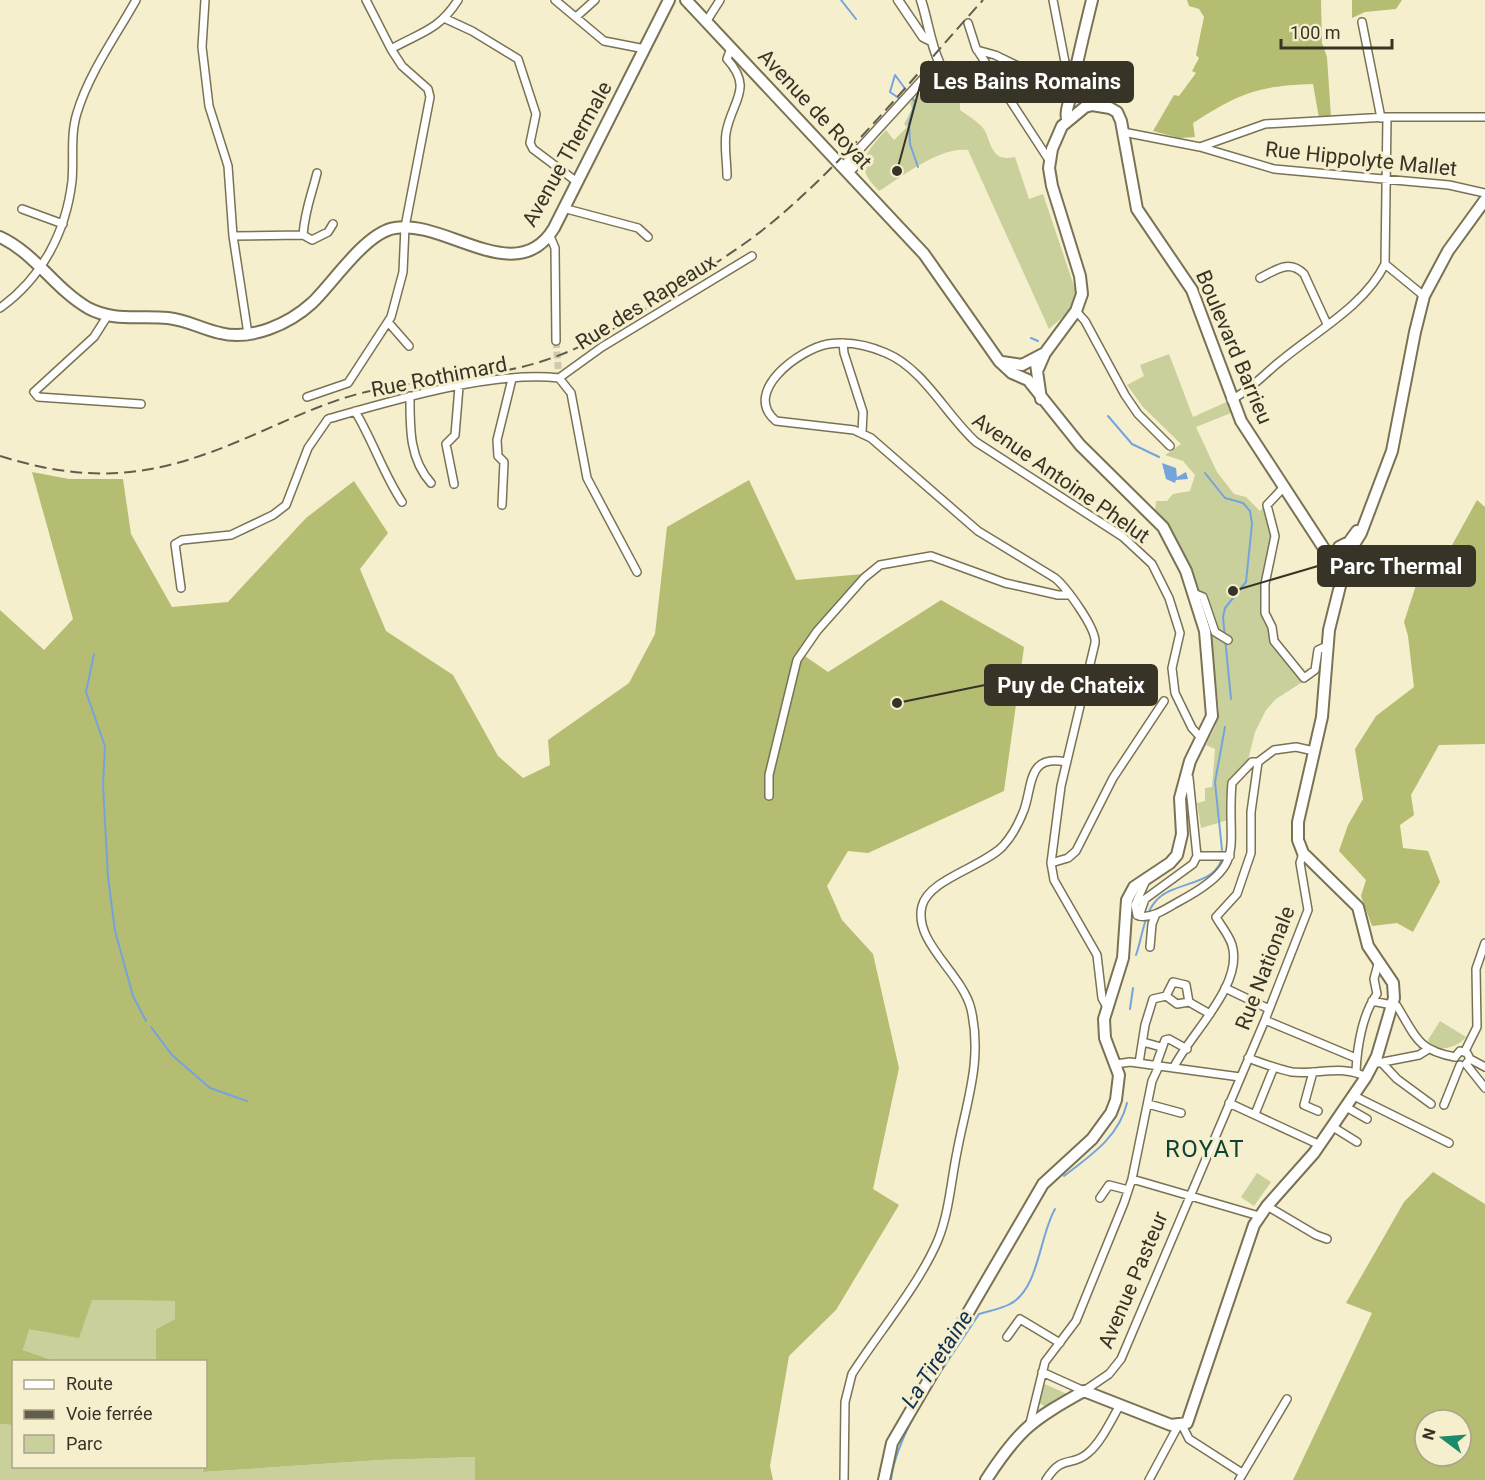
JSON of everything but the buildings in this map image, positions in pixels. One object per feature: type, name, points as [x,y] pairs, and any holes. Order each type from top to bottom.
[{"type":"main road","name":"Avenue Thermale","points":[[405,227],[506,254],[532,248],[549,234],[663,16],[669,0]]},
{"type":"main road","name":"Avenue Thermale","points":[[663,16],[684,0]]},
{"type":"main road","name":"Avenue de Royat","points":[[684,0],[930,260],[999,361],[1012,373],[1030,370]]},
{"type":"main road","points":[[1067,119],[1065,109],[1092,0]]},
{"type":"main road","points":[[1070,95],[1081,112]]},
{"type":"main road","points":[[884,1480],[885,1466],[892,1443],[1043,1184],[1092,1139],[1111,1113],[1119,1075],[1105,1038],[1107,1007],[1123,958],[1127,900],[1134,887],[1170,863],[1180,846],[1180,798],[1188,769],[1212,716],[1205,631],[1186,571],[1163,527],[1080,445],[1041,399],[1030,370],[1076,311],[1082,294],[1081,280],[1052,186],[1049,160],[1058,134],[1067,119],[1081,112],[1085,107],[1098,106],[1110,108],[1116,112],[1123,132]]},
{"type":"main road","name":"Boulevard Barrieu","points":[[1123,132],[1137,209],[1192,290],[1232,400],[1247,432],[1317,536],[1338,556]]},
{"type":"main road","points":[[1084,1391],[1180,1426],[1191,1415],[1249,1237],[1259,1216],[1333,1127],[1353,1096],[1361,1074],[1378,1063],[1395,991],[1393,983],[1368,946],[1358,907],[1303,853],[1299,846],[1297,828],[1322,717],[1327,646],[1339,585],[1338,556],[1363,525],[1392,451],[1424,296],[1448,251],[1485,200]]},
{"type":"main road","points":[[0,237],[18,248],[75,299],[108,315],[172,318],[221,333],[248,334],[274,326],[302,311],[375,237],[387,230],[405,227]]},
{"type":"main road","name":"Avenue Pasteur","points":[[986,1480],[1010,1443],[1030,1423],[1084,1391]]},
{"type":"street","points":[[0,308],[20,292],[40,267],[63,224],[72,181],[76,113],[85,92],[136,0]]},
{"type":"street","points":[[205,0],[202,47],[209,106],[228,166],[233,236],[248,334]]},
{"type":"street","points":[[307,397],[348,383],[392,318],[403,272],[405,227],[430,97],[428,89],[402,66],[366,0]]},
{"type":"street","points":[[391,49],[436,27],[446,19],[458,0]]},
{"type":"street","points":[[555,0],[594,35],[604,41],[645,49]]},
{"type":"street","points":[[576,17],[595,0]]},
{"type":"street","points":[[706,22],[720,0]]},
{"type":"street","points":[[846,170],[854,167],[858,152],[939,62],[929,40],[929,26],[921,0]]},
{"type":"street","points":[[1053,0],[1065,62],[1073,73]]},
{"type":"street","points":[[899,2],[923,37],[929,40]]},
{"type":"street","points":[[446,19],[472,31],[518,59],[536,114],[530,143],[533,149],[577,182]]},
{"type":"street","points":[[968,22],[977,50],[1049,160]]},
{"type":"street","points":[[1232,400],[1369,290],[1384,264],[1387,180],[1384,118],[1362,22]]},
{"type":"street","points":[[727,176],[726,133],[742,87],[737,70],[727,59],[731,48]]},
{"type":"street","points":[[977,50],[995,55],[1070,95]]},
{"type":"street","points":[[1200,147],[1265,124],[1384,118],[1485,117]]},
{"type":"street","name":"Rue Hippolyte Mallet","points":[[1123,132],[1200,147],[1274,169],[1449,185],[1485,193]]},
{"type":"street","points":[[303,235],[305,207],[317,172]]},
{"type":"street","points":[[563,208],[638,228],[648,237]]},
{"type":"street","points":[[22,209],[63,224]]},
{"type":"street","points":[[233,236],[303,235],[312,240],[328,232],[333,224]]},
{"type":"street","name":"Rue des Rapeaux","points":[[549,234],[555,248],[556,341]]},
{"type":"street","name":"Rue des Rapeaux","points":[[559,378],[602,347],[752,255]]},
{"type":"street","points":[[1384,264],[1424,296]]},
{"type":"street","points":[[1260,278],[1285,266],[1297,268],[1304,274],[1327,324]]},
{"type":"street","points":[[1076,311],[1085,321],[1125,395],[1138,414],[1170,446]]},
{"type":"street","points":[[108,315],[94,337],[34,392],[38,397],[141,404]]},
{"type":"street","points":[[388,322],[409,346]]},
{"type":"street","points":[[843,343],[844,353],[863,412],[862,433]]},
{"type":"street","name":"Avenue Antoine Phelut","points":[[1051,863],[1066,762],[1096,637],[1070,595],[1055,578],[978,531],[871,438],[862,433],[784,423],[771,416],[766,409],[764,399],[770,382],[802,355],[816,347],[843,343],[867,346],[900,360],[910,368],[959,427],[976,442],[1123,537],[1152,564],[1169,598],[1180,633],[1172,668],[1175,693],[1192,728],[1202,739]]},
{"type":"street","name":"Rue Rothimard","points":[[181,588],[176,544],[182,540],[231,535],[273,515],[286,505],[304,455],[327,419],[411,396],[459,387],[544,376],[559,378]]},
{"type":"street","points":[[559,378],[571,393],[587,478],[637,572]]},
{"type":"street","points":[[502,505],[504,462],[498,456],[497,440],[512,380]]},
{"type":"street","points":[[454,484],[446,444],[455,435],[459,387]]},
{"type":"street","points":[[411,396],[410,422],[417,462],[420,471],[431,483]]},
{"type":"street","points":[[355,411],[368,434],[386,476],[402,502]]},
{"type":"street","points":[[1283,488],[1267,505],[1275,536],[1265,584],[1265,613],[1272,627],[1274,641],[1304,678],[1314,671],[1318,650],[1327,646]]},
{"type":"street","points":[[769,796],[770,775],[797,660],[817,631],[864,578],[880,566],[931,556],[1005,583],[1058,596],[1070,595]]},
{"type":"street","points":[[1193,593],[1203,597],[1215,632],[1228,640]]},
{"type":"street","points":[[1107,1007],[1102,998],[1097,955],[1054,880],[1051,863],[1068,858],[1076,851],[1113,778],[1164,701]]},
{"type":"street","points":[[1148,916],[1220,876],[1228,855],[1233,830],[1232,783],[1252,762],[1258,762],[1274,750],[1285,747],[1314,751]]},
{"type":"street","points":[[844,1480],[847,1388],[852,1374],[908,1291],[938,1241],[971,1098],[975,1068],[970,1009],[962,986],[923,933],[921,908],[933,888],[979,864],[1003,846],[1024,810],[1033,775],[1038,767],[1046,761],[1066,762]]},
{"type":"street","points":[[1174,1067],[1225,988],[1233,952],[1232,943],[1216,917],[1234,898],[1245,872],[1252,843],[1251,812],[1258,762]]},
{"type":"street","points":[[1150,947],[1152,924],[1148,916],[1146,899],[1193,864],[1197,856],[1188,769]]},
{"type":"street","name":"Rue Nationale","points":[[1240,1077],[1308,910],[1300,863],[1303,853]]},
{"type":"street","points":[[1197,856],[1228,855]]},
{"type":"street","points":[[1148,876],[1146,887],[1135,905],[1148,916]]},
{"type":"street","points":[[1444,1105],[1465,1063],[1465,1051],[1477,1027],[1476,969],[1485,943]]},
{"type":"street","points":[[1248,1058],[1294,1072],[1335,1070],[1361,1074],[1356,1058],[1372,1001],[1378,989],[1374,979],[1378,964]]},
{"type":"street","points":[[1166,996],[1173,981],[1177,981],[1186,985],[1188,1002]]},
{"type":"street","points":[[1225,988],[1269,1009]]},
{"type":"street","points":[[1166,996],[1177,1004],[1188,1002],[1210,1014]]},
{"type":"street","points":[[1139,1063],[1154,999],[1166,996]]},
{"type":"street","points":[[1372,1001],[1397,1006],[1416,1038],[1427,1050],[1485,1067]]},
{"type":"street","points":[[1265,1020],[1356,1058]]},
{"type":"street","points":[[1030,1423],[1045,1362],[1076,1321],[1132,1179],[1161,1047],[1165,1040],[1169,1039],[1187,1048]]},
{"type":"street","points":[[1143,1042],[1161,1047]]},
{"type":"street","points":[[1378,1063],[1419,1055],[1427,1050]]},
{"type":"street","points":[[1455,1057],[1458,1053],[1465,1051]]},
{"type":"street","points":[[1116,1064],[1139,1063],[1240,1077]]},
{"type":"street","points":[[1378,1063],[1431,1104]]},
{"type":"street","points":[[1465,1063],[1485,1088]]},
{"type":"street","points":[[1255,1114],[1274,1067]]},
{"type":"street","points":[[1313,1072],[1304,1105],[1318,1111]]},
{"type":"street","name":"Avenue Pasteur","points":[[1084,1391],[1109,1374],[1121,1359],[1240,1077]]},
{"type":"street","points":[[1353,1096],[1449,1143]]},
{"type":"street","points":[[1229,1103],[1320,1145]]},
{"type":"street","points":[[1148,1104],[1180,1113]]},
{"type":"street","points":[[1346,1107],[1367,1119]]},
{"type":"street","points":[[1333,1127],[1357,1142]]},
{"type":"street","points":[[1132,1179],[1259,1216]]},
{"type":"street","points":[[1100,1198],[1109,1185],[1128,1190]]},
{"type":"street","points":[[1267,1206],[1327,1239]]},
{"type":"street","points":[[1007,1337],[1020,1319],[1060,1343]]},
{"type":"street","points":[[1042,1372],[1084,1391]]},
{"type":"street","points":[[1149,1480],[1180,1426],[1189,1439],[1241,1477],[1287,1399]]},
{"type":"street","points":[[1046,1480],[1061,1463],[1082,1458],[1090,1452],[1120,1405]]},
{"type":"green space","points":[[1187,0],[1321,0],[1322,43],[1327,57],[1331,117],[1319,118],[1313,84],[1294,85],[1263,89],[1237,98],[1193,123],[1195,137],[1179,138],[1153,131],[1174,95],[1179,96],[1196,73],[1192,71],[1199,58],[1196,55],[1204,17],[1199,9],[1189,6]]},
{"type":"green space","points":[[1352,0],[1402,0],[1396,9],[1365,12],[1352,18]]},
{"type":"green space","points":[[947,65],[964,96],[960,100],[960,110],[983,128],[996,154],[1000,157],[1015,157],[1029,199],[1043,194],[1077,295],[1072,309],[1049,329],[968,150],[957,150],[933,158],[879,191],[866,174],[865,160],[872,146],[886,130],[894,140],[907,127],[904,124],[912,109],[910,103]]},
{"type":"green space","points":[[1169,354],[1193,417],[1231,400],[1236,411],[1196,427],[1217,472],[1234,494],[1246,497],[1260,511],[1281,484],[1269,508],[1277,539],[1275,562],[1268,585],[1269,612],[1275,622],[1276,641],[1303,676],[1304,681],[1276,699],[1266,710],[1255,732],[1248,760],[1229,781],[1228,820],[1201,828],[1197,803],[1205,801],[1205,788],[1212,787],[1215,749],[1206,745],[1215,727],[1219,711],[1211,635],[1200,597],[1155,512],[1156,501],[1167,501],[1173,494],[1190,491],[1195,475],[1183,461],[1165,455],[1181,444],[1143,407],[1127,385],[1144,376],[1140,365]]},
{"type":"green space","points":[[32,472],[69,479],[123,479],[131,534],[172,607],[228,602],[306,518],[354,481],[388,533],[360,569],[386,631],[453,675],[498,756],[523,778],[550,765],[548,740],[629,683],[655,634],[667,527],[749,480],[796,580],[863,574],[799,652],[828,672],[941,600],[1024,647],[1004,791],[868,853],[848,851],[827,886],[842,920],[873,954],[899,1068],[873,1189],[899,1205],[836,1310],[789,1356],[770,1466],[773,1480],[475,1480],[475,1457],[380,1460],[203,1472],[203,1468],[207,1468],[207,1360],[156,1360],[156,1329],[175,1319],[175,1301],[92,1300],[79,1338],[29,1329],[23,1350],[52,1360],[12,1360],[12,1425],[0,1424],[0,610],[44,650],[73,619]]},
{"type":"green space","points":[[1477,500],[1485,507],[1485,744],[1439,745],[1411,795],[1414,815],[1400,825],[1403,848],[1428,851],[1440,882],[1413,932],[1397,923],[1372,926],[1361,896],[1366,880],[1339,851],[1348,825],[1363,799],[1355,749],[1376,716],[1414,687],[1408,636],[1404,622],[1421,570],[1435,551],[1451,547]]},
{"type":"green space","points":[[1440,1021],[1466,1037],[1458,1044],[1447,1048],[1436,1047],[1428,1040]]},
{"type":"green space","points":[[1433,1172],[1485,1204],[1485,1480],[1293,1480],[1372,1313],[1346,1303],[1404,1202]]},
{"type":"green space","points":[[1257,1173],[1271,1182],[1254,1206],[1241,1197]]},
{"type":"green space","points":[[92,1300],[176,1301],[175,1319],[156,1329],[156,1360],[52,1360],[23,1350],[28,1328]]},
{"type":"green space","points":[[1044,1384],[1067,1394],[1046,1407],[1039,1403]]},
{"type":"green space","points":[[0,1424],[12,1425],[12,1468],[202,1468],[203,1472],[380,1460],[475,1457],[475,1480],[0,1480]]},
{"type":"water","points":[[1162,463],[1176,468],[1177,477],[1186,472],[1188,479],[1176,480],[1175,483],[1166,479]]},
{"type":"waterway","points":[[841,0],[856,19]]},
{"type":"waterway","points":[[895,75],[915,102],[909,123],[910,144],[918,167]]},
{"type":"waterway","points":[[895,75],[890,92],[900,99]]},
{"type":"waterway","name":"La Tiretaine","points":[[1031,338],[1038,341]]},
{"type":"waterway","name":"La Tiretaine","points":[[1108,416],[1132,444],[1159,457]]},
{"type":"waterway","name":"La Tiretaine","points":[[1205,473],[1225,498],[1243,503],[1250,511],[1252,524],[1246,582],[1225,608],[1223,617],[1231,699]]},
{"type":"waterway","points":[[94,654],[86,692],[105,746],[103,785],[108,877],[115,931],[133,996],[146,1021]]},
{"type":"waterway","name":"La Tiretaine","points":[[1222,850],[1215,782],[1225,727]]},
{"type":"waterway","name":"La Tiretaine","points":[[1136,955],[1146,920],[1155,902],[1171,890],[1209,875],[1221,861]]},
{"type":"waterway","name":"La Tiretaine","points":[[1130,1009],[1133,988]]},
{"type":"waterway","points":[[151,1027],[172,1055],[210,1088],[247,1101]]},
{"type":"waterway","name":"La Tiretaine","points":[[1064,1176],[1110,1136],[1123,1115],[1127,1103]]},
{"type":"waterway","name":"La Tiretaine","points":[[891,1480],[895,1460],[914,1416],[979,1314],[1010,1304],[1020,1297],[1027,1287],[1055,1209]]},
{"type":"tunnel","points":[[556,341],[559,378]]},
{"type":"railway","points":[[0,456],[65,471],[124,473],[152,469],[212,452],[344,398],[394,386],[521,367],[579,347],[611,330],[737,249],[775,220],[856,142],[983,0]]},
{"type":"place","name":"Les Bains Romains","points":[[897,171]]},
{"type":"place","name":"Parc Thermal","points":[[1233,591]]},
{"type":"place","name":"Puy de Chateix","points":[[897,703]]},
{"type":"district","name":"ROYAT","points":[[1205,1149]]}]
